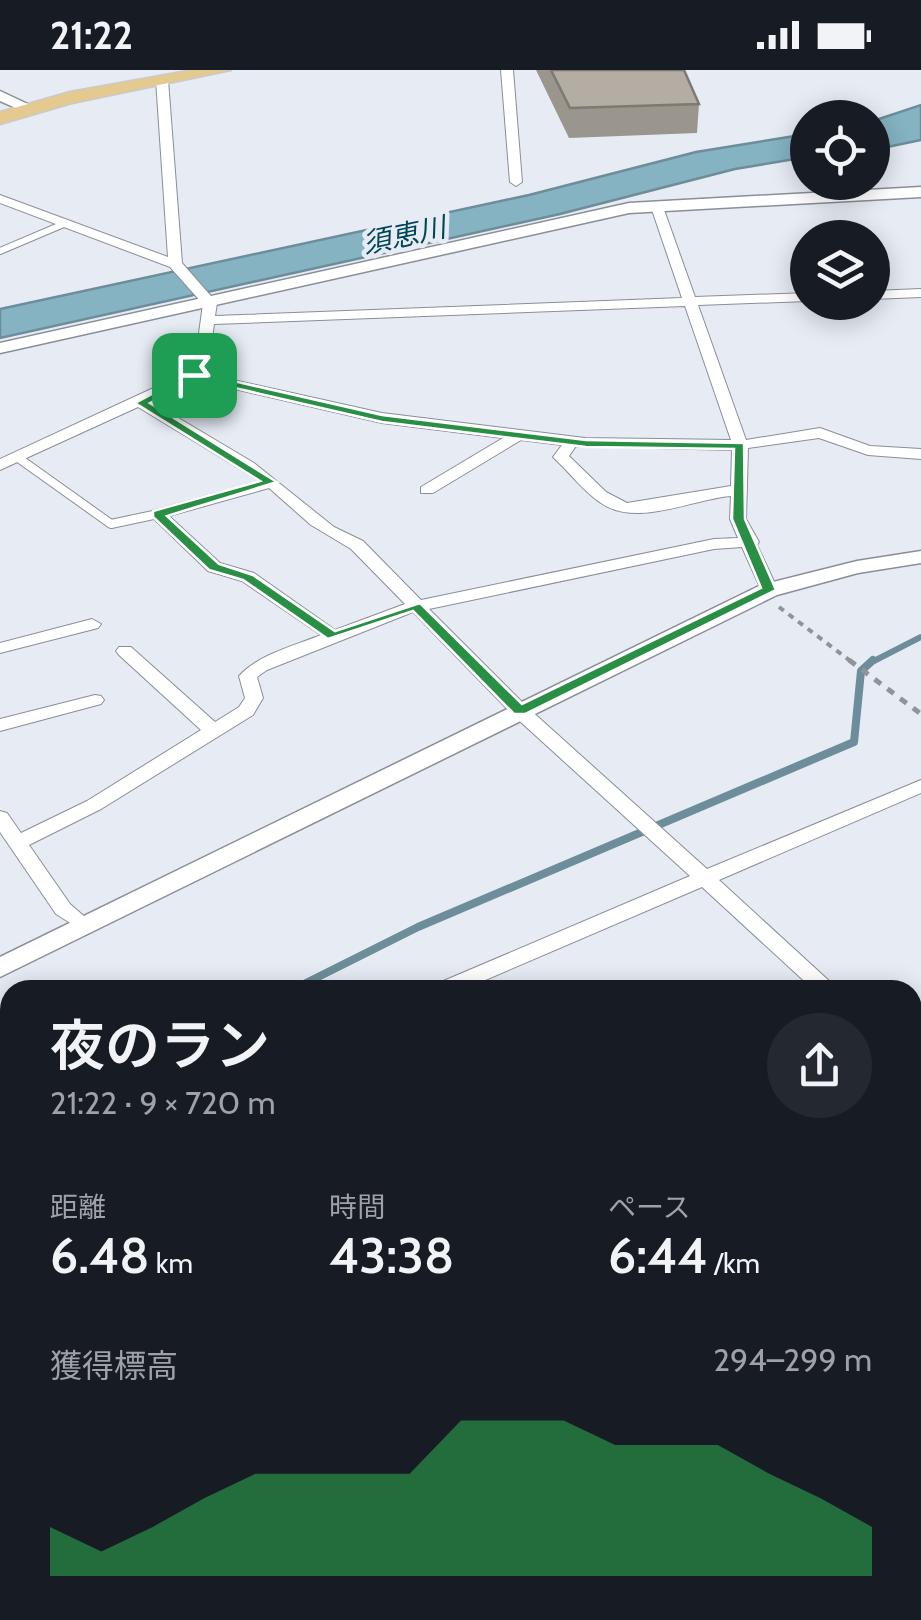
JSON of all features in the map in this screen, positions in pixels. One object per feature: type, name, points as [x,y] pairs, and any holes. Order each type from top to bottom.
[{"type":"main road","points":[[0,118],[27,109],[222,70]]},
{"type":"street","points":[[507,70],[516,182]]},
{"type":"street","points":[[162,80],[177,267]]},
{"type":"street","points":[[0,95],[27,109]]},
{"type":"street","points":[[0,348],[208,306],[601,214],[921,192]]},
{"type":"street","points":[[0,199],[177,267],[208,306],[194,375]]},
{"type":"street","points":[[657,208],[740,445],[738,519],[751,542],[765,592]]},
{"type":"street","points":[[890,294],[921,293]]},
{"type":"street","points":[[208,306],[790,298]]},
{"type":"street","points":[[0,465],[142,403],[194,375],[382,418],[572,441],[740,445],[820,432],[868,450],[921,454]]},
{"type":"street","points":[[142,403],[271,482],[332,534],[357,545],[520,710],[817,980]]},
{"type":"street","points":[[427,490],[520,434]]},
{"type":"street","points":[[572,441],[562,456],[615,505],[632,507],[724,489],[741,491]]},
{"type":"street","points":[[158,514],[271,482]]},
{"type":"street","points":[[158,514],[214,567],[248,578],[333,636]]},
{"type":"street","points":[[17,842],[94,805],[246,711],[254,698],[248,676],[333,636],[415,606],[714,544],[751,542]]},
{"type":"street","points":[[0,968],[765,592],[856,567],[921,556]]},
{"type":"street","points":[[0,648],[92,624]]},
{"type":"street","points":[[126,652],[213,731]]},
{"type":"street","points":[[0,725],[95,700]]},
{"type":"street","points":[[458,980],[709,880],[921,786]]},
{"type":"street","points":[[0,816],[63,909],[83,924]]},
{"type":"lane","points":[[0,251],[66,223]]},
{"type":"lane","points":[[17,456],[111,524],[158,514]]},
{"type":"path","points":[[765,592],[921,714]]},
{"type":"water","points":[[921,105],[921,140],[890,146],[890,115]]},
{"type":"water","name":"須恵川","points":[[790,137],[790,160],[735,169],[560,214],[0,338],[0,309],[529,195],[696,152]]},
{"type":"building","points":[[551,70],[684,70],[699,104],[570,108]]},
{"type":"waterway","points":[[870,663],[921,637]]},
{"type":"waterway","points":[[312,980],[418,927],[854,742],[861,671],[873,660]]},
{"type":"route","points":[[194,375],[382,418],[586,444],[740,445],[742,484],[738,519],[769,590],[520,710],[415,606],[333,636],[248,578],[214,567],[158,514],[271,482],[142,403],[194,375]]}]
